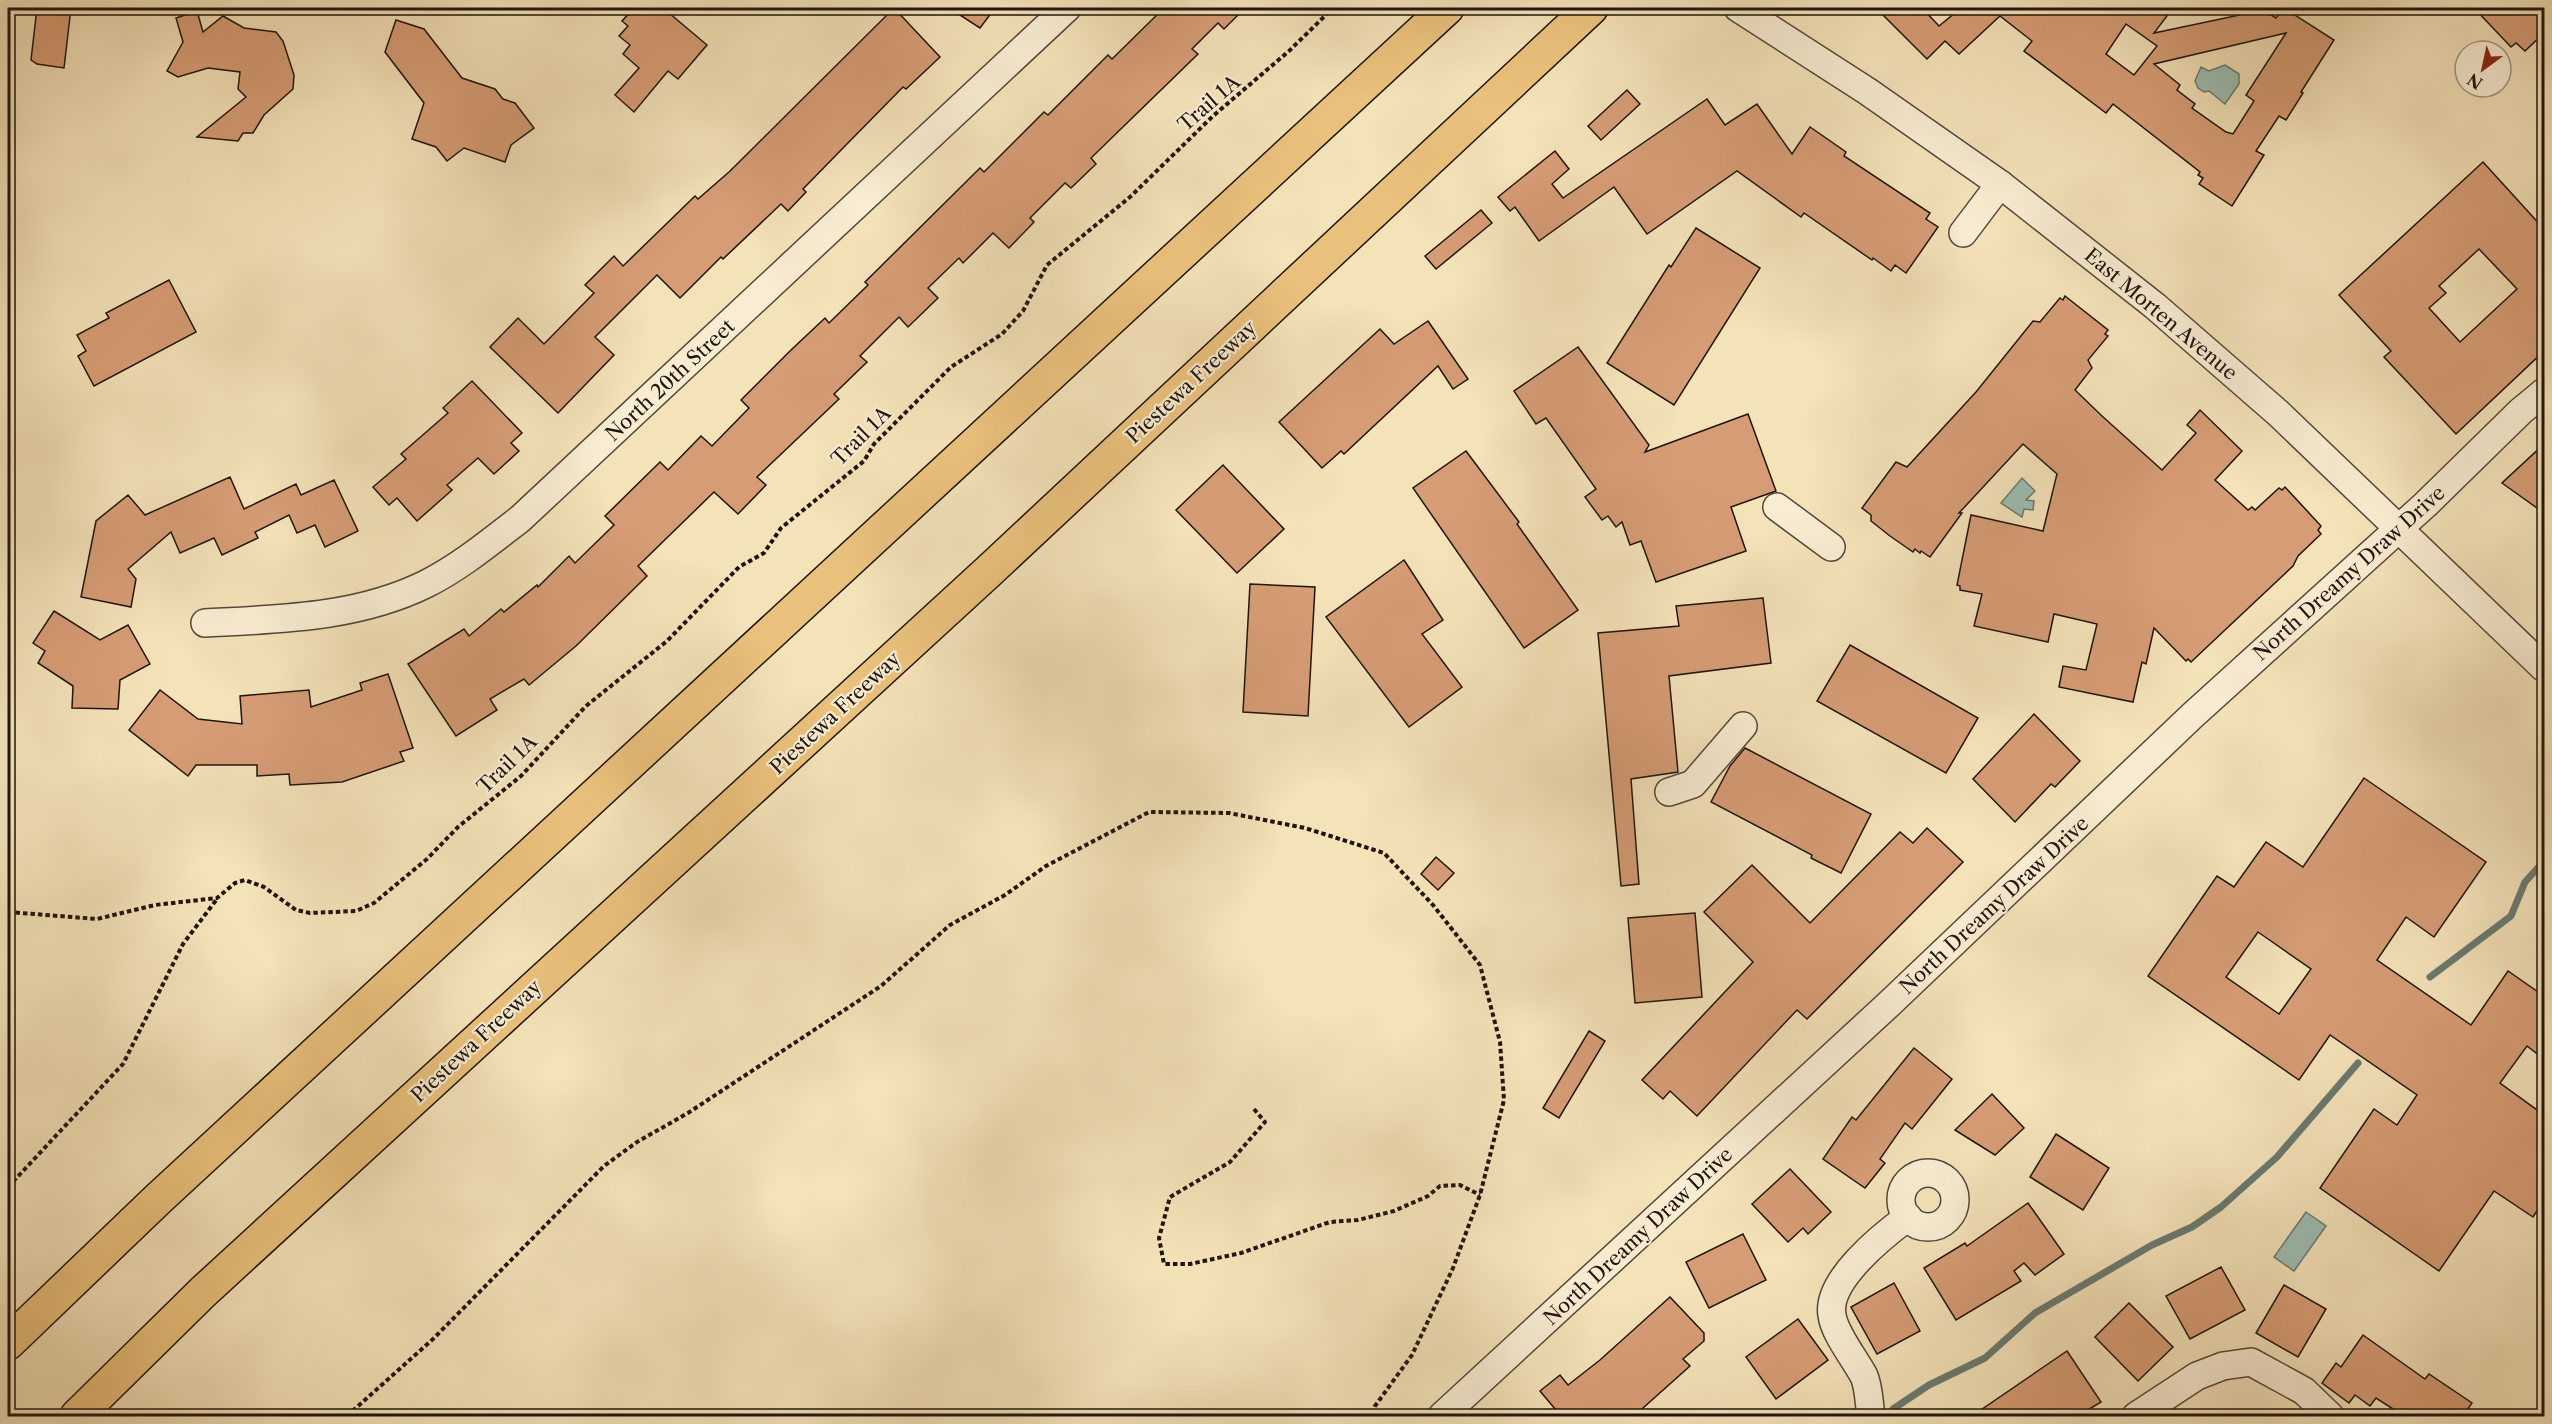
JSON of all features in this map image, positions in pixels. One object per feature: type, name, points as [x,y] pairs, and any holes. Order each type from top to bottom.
[{"type":"highway","points":[[8,1343],[157,1200],[1447,8]]},
{"type":"highway","name":"Piestewa Freeway","points":[[77,1416],[202,1292],[980,579],[1591,8]]},
{"type":"street","name":"North 20th Street","points":[[206,623],[328,615],[384,600],[426,584],[475,554],[520,519],[1067,8]]},
{"type":"street","name":"East Morten Avenue","points":[[1747,14],[1867,91],[2000,184],[2163,313],[2278,413],[2544,668]]},
{"type":"street","points":[[1963,233],[2000,184]]},
{"type":"street","name":"North Dreamy Draw Drive","points":[[1442,1416],[1862,1028],[2193,715],[2544,392]]},
{"type":"street","points":[[1777,507],[1831,547]]},
{"type":"street","points":[[1669,792],[1693,784],[1743,726]]},
{"type":"street","points":[[1871,1416],[1865,1379],[1832,1317],[1831,1302],[1841,1280],[1889,1231],[1908,1217]]},
{"type":"street","points":[[2136,1416],[2197,1376],[2223,1366],[2251,1362],[2304,1391],[2330,1416]]},
{"type":"path","name":"Trail 1A","points":[[217,898],[235,883],[245,880],[264,887],[296,910],[310,913],[356,911],[374,903],[427,859],[458,827],[521,776],[586,706],[667,641],[739,567],[764,553],[780,528],[864,460],[874,444],[951,366],[1002,334],[1023,311],[1047,264],[1130,197],[1213,116],[1281,59],[1334,8]]},
{"type":"path","points":[[346,1416],[433,1339],[546,1223],[621,1154],[688,1113],[880,986],[950,925],[1005,895],[1046,866],[1149,812],[1229,813],[1317,831],[1384,853],[1433,904],[1480,966],[1500,1042],[1504,1100],[1480,1195],[1431,1319],[1412,1355],[1376,1406],[1372,1416]]},
{"type":"path","points":[[8,912],[97,919],[155,904],[217,898]]},
{"type":"path","points":[[8,1187],[123,1064],[183,944],[217,898]]},
{"type":"path","points":[[1254,1109],[1265,1122],[1230,1162],[1170,1197],[1163,1214],[1159,1238],[1164,1264],[1190,1264],[1241,1253],[1330,1222],[1358,1220],[1394,1211],[1428,1196],[1440,1186],[1460,1185],[1480,1195]]},
{"type":"water","points":[[2225,65],[2239,74],[2239,84],[2225,104],[2209,91],[2204,92],[2198,88],[2195,81],[2201,67],[2209,71]]},
{"type":"water","points":[[2022,478],[2035,491],[2026,500],[2034,501],[2033,510],[2024,509],[2022,517],[2001,503]]},
{"type":"water","points":[[2306,1212],[2326,1226],[2294,1271],[2274,1257]]},
{"type":"building","points":[[37,8],[71,8],[64,68],[37,64],[31,60]]},
{"type":"building","points":[[634,8],[663,8],[707,45],[678,79],[668,71],[634,112],[615,95],[639,68],[623,54],[630,45],[619,36],[628,26],[622,21]]},
{"type":"building","points":[[894,8],[940,57],[906,89],[903,87],[803,189],[806,192],[788,211],[781,204],[723,259],[721,257],[680,298],[657,275],[595,337],[614,355],[558,413],[490,347],[518,318],[544,344],[594,293],[585,285],[614,256],[623,266],[695,196],[698,199],[729,172]]},
{"type":"building","points":[[949,8],[995,8],[980,28]]},
{"type":"building","points":[[1164,8],[1245,8],[1224,29],[1218,23],[1192,49],[1198,54],[1091,158],[1096,164],[1071,188],[1065,183],[1030,218],[1034,222],[1009,248],[993,233],[963,263],[959,258],[928,288],[938,298],[908,327],[899,317],[860,356],[867,362],[834,394],[839,399],[757,477],[766,485],[738,514],[714,492],[638,566],[647,576],[576,646],[529,685],[524,679],[490,699],[497,710],[456,736],[408,664],[464,629],[469,636],[501,609],[504,612],[537,585],[538,587],[569,556],[575,563],[614,525],[605,516],[660,462],[668,470],[701,436],[712,446],[749,408],[741,400],[791,350],[825,318],[829,323],[868,285],[865,282],[980,168],[984,172],[1044,112],[1048,115],[1108,55],[1112,59]]},
{"type":"building","points":[[1876,8],[1922,8],[1939,26],[1961,8],[2173,8],[2154,33],[2263,10],[2276,18],[2284,8],[2334,40],[2286,120],[2279,116],[2256,151],[2264,155],[2232,206],[2199,184],[2203,178],[2198,175],[2200,172],[2113,104],[2106,113],[2024,51],[2032,41],[2000,16],[1959,54],[1945,41],[1927,59]],"holes":[[[2126,24],[2157,46],[2134,75],[2106,54]],[[2286,33],[2246,95],[2254,101],[2233,134],[2226,132],[2192,108],[2195,104],[2177,90],[2180,85],[2154,64]]]},
{"type":"building","points":[[2474,8],[2535,8],[2544,19],[2544,33],[2525,51],[2516,43],[2513,45],[2513,39],[2503,39]]},
{"type":"building","points":[[197,11],[203,32],[223,16],[244,28],[276,32],[283,41],[294,75],[293,89],[264,115],[253,133],[243,133],[238,141],[197,137],[246,97],[238,89],[240,72],[208,68],[178,77],[167,71],[183,42],[176,18]]},
{"type":"building","points":[[396,20],[424,29],[462,78],[495,89],[503,99],[515,103],[534,128],[511,145],[505,162],[464,148],[447,161],[436,147],[412,139],[424,103],[385,52]]},
{"type":"building","points":[[1627,90],[1640,104],[1601,140],[1588,126]]},
{"type":"building","points":[[1707,99],[1725,125],[1757,104],[1792,154],[1810,127],[1846,152],[1844,156],[1930,213],[1926,219],[1938,227],[1906,273],[1895,265],[1891,271],[1873,258],[1872,260],[1804,213],[1801,217],[1737,171],[1647,234],[1614,187],[1539,241],[1515,207],[1510,211],[1498,197],[1555,151],[1569,169],[1552,184],[1563,198]]},
{"type":"building","points":[[2483,162],[2544,229],[2544,351],[2456,434],[2384,357],[2391,351],[2339,295]],"holes":[[[2479,249],[2517,289],[2460,342],[2429,308],[2446,293],[2439,286]]]},
{"type":"building","points":[[1481,210],[1492,223],[1436,269],[1425,256]]},
{"type":"building","points":[[1696,228],[1760,268],[1674,405],[1607,363],[1669,265],[1671,267]]},
{"type":"building","points":[[169,280],[196,332],[94,386],[78,356],[86,351],[77,335],[109,318],[106,313]]},
{"type":"building","points":[[2065,296],[2108,330],[2105,334],[2108,336],[2088,360],[2092,368],[2075,390],[2162,470],[2196,433],[2187,425],[2200,410],[2242,451],[2215,480],[2248,510],[2252,507],[2255,510],[2279,488],[2282,490],[2285,487],[2321,526],[2318,530],[2321,534],[2298,556],[2293,566],[2191,662],[2188,659],[2186,661],[2154,628],[2146,664],[2142,662],[2133,702],[2059,687],[2063,666],[2086,670],[2097,624],[2054,614],[2048,642],[1974,626],[1982,594],[1960,590],[1960,586],[1957,585],[1971,515],[2043,531],[2057,474],[2023,444],[1959,513],[1962,513],[1930,557],[1915,549],[1913,552],[1890,536],[1871,521],[1871,515],[1862,508],[1896,462],[1907,467],[1976,392],[2033,321],[2040,322],[2060,298],[2063,300]]},
{"type":"building","points":[[1428,321],[1468,379],[1453,389],[1438,366],[1344,454],[1341,451],[1322,468],[1279,422],[1380,329],[1394,344]]},
{"type":"building","points":[[1578,347],[1649,445],[1645,452],[1748,414],[1776,491],[1731,507],[1746,551],[1656,582],[1641,541],[1630,545],[1622,522],[1616,527],[1608,516],[1602,520],[1585,497],[1596,489],[1546,418],[1536,424],[1514,391]]},
{"type":"building","points":[[472,381],[522,433],[511,443],[519,451],[494,474],[478,458],[447,485],[452,490],[417,521],[397,498],[389,505],[373,487],[406,459],[401,454],[448,413],[443,408]]},
{"type":"building","points":[[2544,444],[2544,513],[2502,483]]},
{"type":"building","points":[[1466,451],[1519,522],[1517,524],[1578,610],[1524,648],[1413,488]]},
{"type":"building","points":[[1223,465],[1284,529],[1237,573],[1176,510]]},
{"type":"building","points":[[230,477],[244,509],[296,484],[301,495],[334,480],[358,531],[325,547],[315,525],[297,533],[289,515],[255,532],[258,538],[222,555],[214,538],[180,553],[171,532],[128,569],[136,579],[131,607],[81,597],[96,521],[128,495],[145,515]]},
{"type":"building","points":[[1404,560],[1443,620],[1422,634],[1462,687],[1409,727],[1326,617]]},
{"type":"building","points":[[1250,584],[1315,587],[1308,716],[1243,712]]},
{"type":"building","points":[[1763,598],[1771,663],[1669,676],[1678,772],[1631,779],[1639,884],[1621,886],[1598,633],[1679,626],[1676,606]]},
{"type":"building","points":[[54,611],[100,640],[128,625],[150,664],[120,680],[118,709],[72,708],[73,686],[38,663],[45,651],[33,643]]},
{"type":"building","points":[[1850,645],[1978,718],[1946,773],[1817,701]]},
{"type":"building","points":[[388,674],[413,748],[400,752],[404,761],[342,782],[290,785],[289,774],[257,776],[257,765],[196,765],[188,776],[129,730],[160,690],[198,719],[242,724],[240,696],[309,690],[311,707],[362,690],[360,683]]},
{"type":"building","points":[[2034,714],[2080,761],[2055,787],[2051,784],[2015,822],[1973,779]]},
{"type":"building","points":[[1745,748],[1871,814],[1841,873],[1811,858],[1812,855],[1711,802],[1730,766]]},
{"type":"building","points":[[2364,778],[2486,862],[2434,937],[2406,917],[2377,960],[2471,1025],[2508,971],[2544,996],[2544,1059],[2527,1046],[2500,1083],[2544,1115],[2544,1200],[2533,1217],[2494,1191],[2439,1271],[2320,1188],[2374,1109],[2397,1125],[2417,1095],[2330,1035],[2299,1080],[2148,976],[2217,876],[2234,887],[2266,842],[2303,867]],"holes":[[[2258,932],[2311,969],[2279,1014],[2226,977]]]},
{"type":"building","points":[[1927,828],[1963,862],[1807,1019],[1797,1010],[1697,1116],[1670,1091],[1663,1099],[1642,1080],[1753,962],[1704,912],[1752,865],[1810,923],[1900,832],[1913,843]]},
{"type":"building","points":[[1436,857],[1454,873],[1438,890],[1421,874]]},
{"type":"building","points":[[1695,913],[1702,997],[1635,1003],[1628,918]]},
{"type":"building","points":[[1589,1031],[1605,1041],[1559,1118],[1543,1108]]},
{"type":"building","points":[[1914,1048],[1952,1079],[1912,1129],[1905,1123],[1880,1159],[1885,1163],[1865,1188],[1823,1159],[1852,1117],[1856,1120]]},
{"type":"building","points":[[1992,1094],[2024,1128],[1995,1155],[1955,1130]]},
{"type":"building","points":[[2056,1134],[2109,1168],[2083,1210],[2030,1177]]},
{"type":"building","points":[[1790,1169],[1831,1212],[1808,1234],[1803,1228],[1788,1242],[1752,1204]]},
{"type":"building","points":[[2028,1203],[2064,1254],[2035,1275],[2024,1263],[2014,1271],[2021,1281],[1956,1320],[1924,1268],[1965,1243],[1967,1246]]},
{"type":"building","points":[[1743,1234],[1766,1280],[1709,1308],[1686,1262]]},
{"type":"building","points":[[2221,1267],[2245,1310],[2190,1339],[2166,1296]]},
{"type":"building","points":[[1894,1283],[1920,1331],[1877,1354],[1851,1307]]},
{"type":"building","points":[[2284,1285],[2326,1309],[2298,1357],[2256,1333]]},
{"type":"building","points":[[1670,1297],[1704,1333],[1704,1341],[1683,1359],[1690,1366],[1634,1416],[1561,1416],[1540,1391],[1560,1375],[1568,1385],[1600,1360]]},
{"type":"building","points":[[2129,1303],[2173,1347],[2138,1381],[2095,1337]]},
{"type":"building","points":[[1798,1319],[1828,1360],[1776,1399],[1746,1357]]},
{"type":"building","points":[[2363,1335],[2425,1379],[2429,1374],[2472,1403],[2463,1416],[2404,1416],[2376,1398],[2370,1406],[2355,1395],[2349,1403],[2322,1383],[2336,1363],[2341,1367]]},
{"type":"building","points":[[2067,1351],[2101,1402],[2078,1416],[1972,1416]]},
{"type":"waterway","points":[[2430,977],[2511,916],[2525,882],[2544,861]]},
{"type":"waterway","points":[[1893,1409],[1929,1385],[1985,1358],[2035,1313],[2152,1245],[2192,1227],[2221,1207],[2277,1157],[2358,1063]]}]
